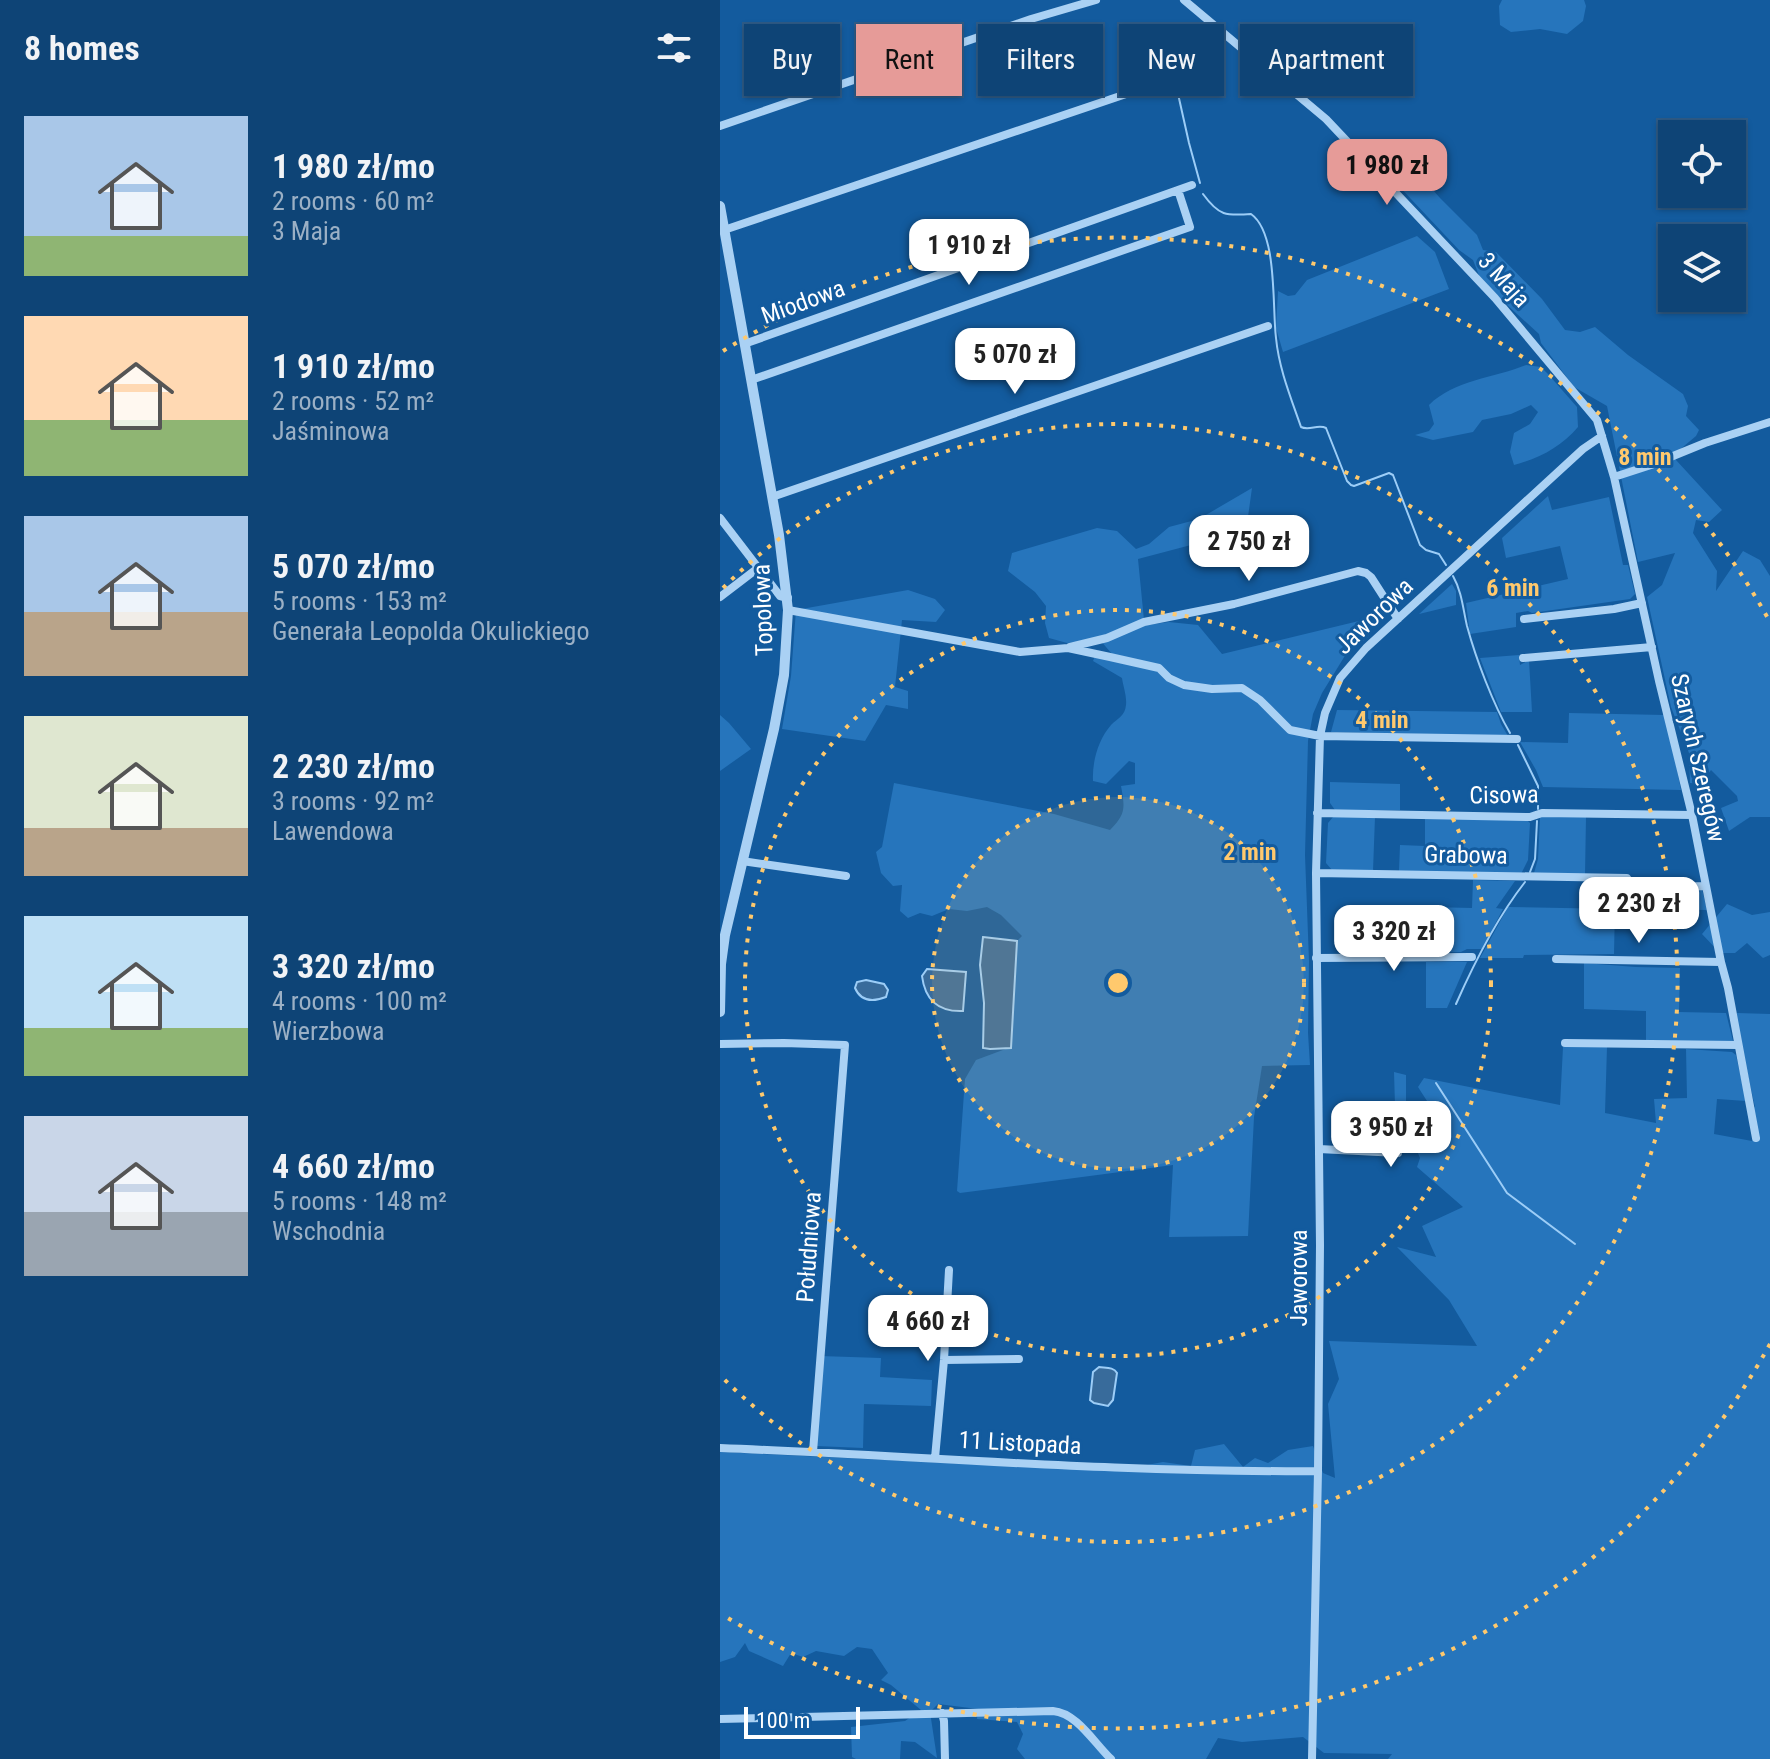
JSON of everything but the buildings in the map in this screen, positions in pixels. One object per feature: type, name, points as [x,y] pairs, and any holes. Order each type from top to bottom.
[{"type":"street","points":[[720,126],[1031,19],[1096,0]]},
{"type":"street","name":"3 Maja","points":[[1184,0],[1326,119],[1495,298],[1592,413],[1602,436]]},
{"type":"street","points":[[724,230],[1120,96]]},
{"type":"street","name":"Miodowa","points":[[744,344],[1192,185]]},
{"type":"street","points":[[751,380],[1190,227],[1178,190]]},
{"type":"street","name":"Topolowa","points":[[720,206],[788,604],[784,675],[774,729],[722,935],[720,1012]]},
{"type":"street","points":[[772,497],[1268,326]]},
{"type":"street","points":[[1614,477],[1770,422]]},
{"type":"street","name":"Szarych Szeregów","points":[[1602,436],[1692,815],[1756,1138]]},
{"type":"street","name":"Jaworowa","points":[[1312,1759],[1318,1471],[1316,873],[1320,736],[1325,713],[1340,678],[1366,648],[1583,449],[1602,436]]},
{"type":"street","points":[[720,518],[788,604],[1020,652],[1068,648],[1107,638],[1144,622],[1234,604],[1358,571],[1371,577],[1398,619]]},
{"type":"street","points":[[720,597],[758,568]]},
{"type":"street","points":[[1524,619],[1642,603]]},
{"type":"street","points":[[1523,658],[1652,647]]},
{"type":"street","points":[[1068,648],[1159,668],[1169,678],[1184,685],[1212,689],[1242,688],[1260,700],[1290,730],[1320,736],[1517,739]]},
{"type":"street","name":"Cisowa","points":[[1317,813],[1530,817],[1542,813],[1692,815]]},
{"type":"street","points":[[742,861],[846,876]]},
{"type":"street","name":"Grabowa","points":[[1316,873],[1627,878],[1632,887],[1706,886]]},
{"type":"street","points":[[1316,958],[1472,957]]},
{"type":"street","points":[[1556,959],[1721,962]]},
{"type":"street","points":[[1565,1043],[1738,1045]]},
{"type":"street","name":"Południowa","points":[[720,1044],[845,1045],[813,1452]]},
{"type":"street","points":[[1319,1149],[1398,1153],[1398,1111]]},
{"type":"street","points":[[935,1458],[949,1270]]},
{"type":"street","points":[[944,1360],[1019,1359]]},
{"type":"street","name":"11 Listopada","points":[[720,1448],[949,1461],[1261,1472],[1318,1471]]},
{"type":"street","points":[[720,1719],[1053,1711],[1073,1718],[1111,1759]]},
{"type":"street","points":[[942,1713],[945,1759]]},
{"type":"shaded area","points":[[1502,0],[1584,0],[1586,6],[1583,21],[1567,34],[1540,29],[1511,32],[1500,25],[1499,6]]},
{"type":"shaded area","points":[[1377,146],[1394,146],[1477,235],[1483,250],[1496,252],[1542,299],[1565,330],[1580,332],[1595,327],[1683,394],[1688,406],[1686,416],[1699,430],[1677,452],[1676,460],[1722,510],[1709,522],[1696,520],[1693,533],[1717,571],[1716,591],[1743,551],[1760,560],[1770,576],[1770,817],[1750,817],[1729,831],[1721,808],[1738,801],[1737,796],[1711,770],[1701,784],[1690,783],[1689,753],[1671,707],[1647,597],[1662,585],[1675,553],[1638,562],[1607,406],[1574,387],[1541,343],[1539,334],[1480,278],[1473,260],[1459,250],[1378,164]]},
{"type":"shaded area","points":[[1417,236],[1435,252],[1449,289],[1283,352],[1276,328],[1278,291],[1288,296],[1295,295],[1307,280]]},
{"type":"shaded area","points":[[1526,365],[1541,367],[1577,407],[1578,427],[1549,451],[1514,465],[1510,452],[1514,433],[1530,424],[1538,412],[1531,405],[1511,414],[1482,420],[1473,432],[1433,440],[1415,435],[1429,431],[1434,424],[1429,405],[1450,390]]},
{"type":"shaded area","points":[[1252,488],[1247,524],[1191,545],[1138,559],[1144,620],[1133,627],[1169,622],[1198,625],[1222,654],[1363,620],[1371,625],[1368,637],[1346,654],[1313,714],[1308,741],[1305,855],[1310,1065],[1262,1066],[1254,1117],[1248,1236],[1169,1237],[1173,1165],[960,1193],[957,1191],[965,1079],[976,1060],[1011,1047],[1017,941],[1022,936],[1001,915],[987,907],[967,911],[949,909],[932,916],[920,913],[908,918],[900,911],[902,885],[893,886],[881,873],[876,852],[882,847],[894,783],[1054,814],[1110,830],[1123,810],[1121,786],[1135,784],[1135,763],[1129,761],[1106,784],[1093,781],[1093,774],[1103,737],[1125,709],[1122,678],[1093,661],[1095,656],[1112,654],[1100,640],[1067,643],[1049,638],[1045,623],[1046,606],[1035,592],[1008,571],[1012,553],[1097,528],[1117,531],[1136,549],[1149,544],[1169,527],[1199,519]]},
{"type":"shaded area","points":[[1548,496],[1552,510],[1609,497],[1623,565],[1628,565],[1635,594],[1630,599],[1516,613],[1516,627],[1470,634],[1466,603],[1568,579],[1560,546],[1506,558],[1502,538]]},
{"type":"shaded area","points":[[1452,584],[1456,591],[1456,605],[1419,614]]},
{"type":"shaded area","points":[[908,590],[935,599],[945,610],[936,622],[902,620],[895,687],[908,691],[908,709],[886,705],[865,741],[782,729],[791,676],[796,610]]},
{"type":"shaded area","points":[[1519,655],[1520,665],[1529,660],[1532,712],[1501,712],[1480,658]]},
{"type":"shaded area","points":[[1337,710],[1497,712],[1508,736],[1331,732]]},
{"type":"shaded area","points":[[1569,713],[1664,715],[1681,790],[1543,787],[1520,742],[1568,743]]},
{"type":"shaded area","points":[[720,715],[751,749],[720,771]]},
{"type":"shaded area","points":[[1330,782],[1400,784],[1400,810],[1335,810],[1330,803]]},
{"type":"shaded area","points":[[1333,817],[1375,817],[1373,871],[1332,870],[1326,863],[1328,823]]},
{"type":"shaded area","points":[[1540,817],[1586,817],[1585,875],[1534,873],[1538,859]]},
{"type":"shaded area","points":[[1425,818],[1527,820],[1530,823],[1528,860],[1521,874],[1399,871],[1400,845],[1425,846]]},
{"type":"shaded area","points":[[1473,880],[1515,881],[1496,908],[1503,909],[1482,949],[1388,952],[1385,906],[1472,908]]},
{"type":"shaded area","points":[[1702,889],[1707,910],[1640,909],[1641,891]]},
{"type":"shaded area","points":[[1727,904],[1752,915],[1770,912],[1770,955],[1763,958],[1747,943],[1735,953],[1720,953],[1702,934]]},
{"type":"shaded area","points":[[1508,907],[1615,909],[1614,954],[1480,958]]},
{"type":"shaded area","points":[[983,937],[1017,941],[1011,1048],[983,1048],[984,1003],[980,965]]},
{"type":"shaded area","points":[[1426,962],[1467,962],[1447,1008],[1426,1008]]},
{"type":"shaded area","points":[[1584,963],[1680,968],[1679,1012],[1726,1013],[1733,1041],[1646,1040],[1646,1011],[1584,1009]]},
{"type":"shaded area","points":[[927,969],[966,972],[963,1011],[940,1007],[930,998],[922,976]]},
{"type":"shaded area","points":[[866,980],[884,984],[888,990],[886,997],[872,1000],[861,996],[855,988],[857,982]]},
{"type":"shaded area","points":[[1737,1013],[1770,1014],[1770,1759],[1388,1759],[1392,1754],[1324,1753],[1303,1737],[1242,1742],[1218,1738],[1206,1759],[1025,1759],[1017,1749],[1023,1734],[1017,1722],[977,1719],[978,1709],[938,1704],[930,1712],[937,1758],[915,1742],[901,1741],[900,1759],[856,1759],[852,1757],[851,1727],[905,1721],[921,1710],[881,1680],[888,1673],[872,1649],[857,1647],[844,1656],[816,1651],[803,1657],[791,1653],[783,1666],[749,1651],[745,1643],[735,1657],[720,1662],[720,1452],[1115,1471],[1163,1462],[1191,1466],[1195,1450],[1224,1444],[1243,1467],[1255,1458],[1268,1463],[1288,1450],[1313,1446],[1323,1473],[1335,1478],[1328,1404],[1339,1379],[1329,1341],[1477,1346],[1449,1300],[1397,1247],[1436,1257],[1422,1226],[1463,1207],[1417,1167],[1420,1158],[1410,1135],[1423,1117],[1436,1115],[1418,1087],[1424,1078],[1560,1105],[1563,1047],[1607,1047],[1605,1113],[1656,1123],[1654,1099],[1687,1098],[1686,1049],[1732,1052],[1736,1055],[1746,1101],[1717,1099],[1714,1134],[1752,1141],[1755,1107],[1736,1021]]},
{"type":"shaded area","points":[[1394,1072],[1406,1075],[1406,1107],[1395,1106]]},
{"type":"shaded area","points":[[820,1356],[881,1358],[880,1377],[932,1380],[931,1406],[864,1404],[863,1448],[816,1446]]},
{"type":"shaded area","points":[[1099,1367],[1117,1373],[1113,1400],[1108,1406],[1090,1400],[1093,1372]]},
{"type":"waterway","points":[[1178,96],[1200,183]]},
{"type":"waterway","points":[[1203,194],[1219,211],[1235,215],[1251,214],[1266,237],[1278,350],[1301,427],[1326,428],[1351,485],[1389,473],[1393,475],[1420,545],[1439,554],[1446,565]]},
{"type":"waterway","points":[[1453,576],[1480,667],[1510,733]]},
{"type":"waterway","points":[[1518,745],[1538,786],[1538,809]]},
{"type":"waterway","points":[[1530,872],[1535,859],[1537,821]]},
{"type":"waterway","points":[[1456,1004],[1487,941],[1525,882]]},
{"type":"waterway","points":[[1436,1083],[1507,1193],[1575,1244]]}]
